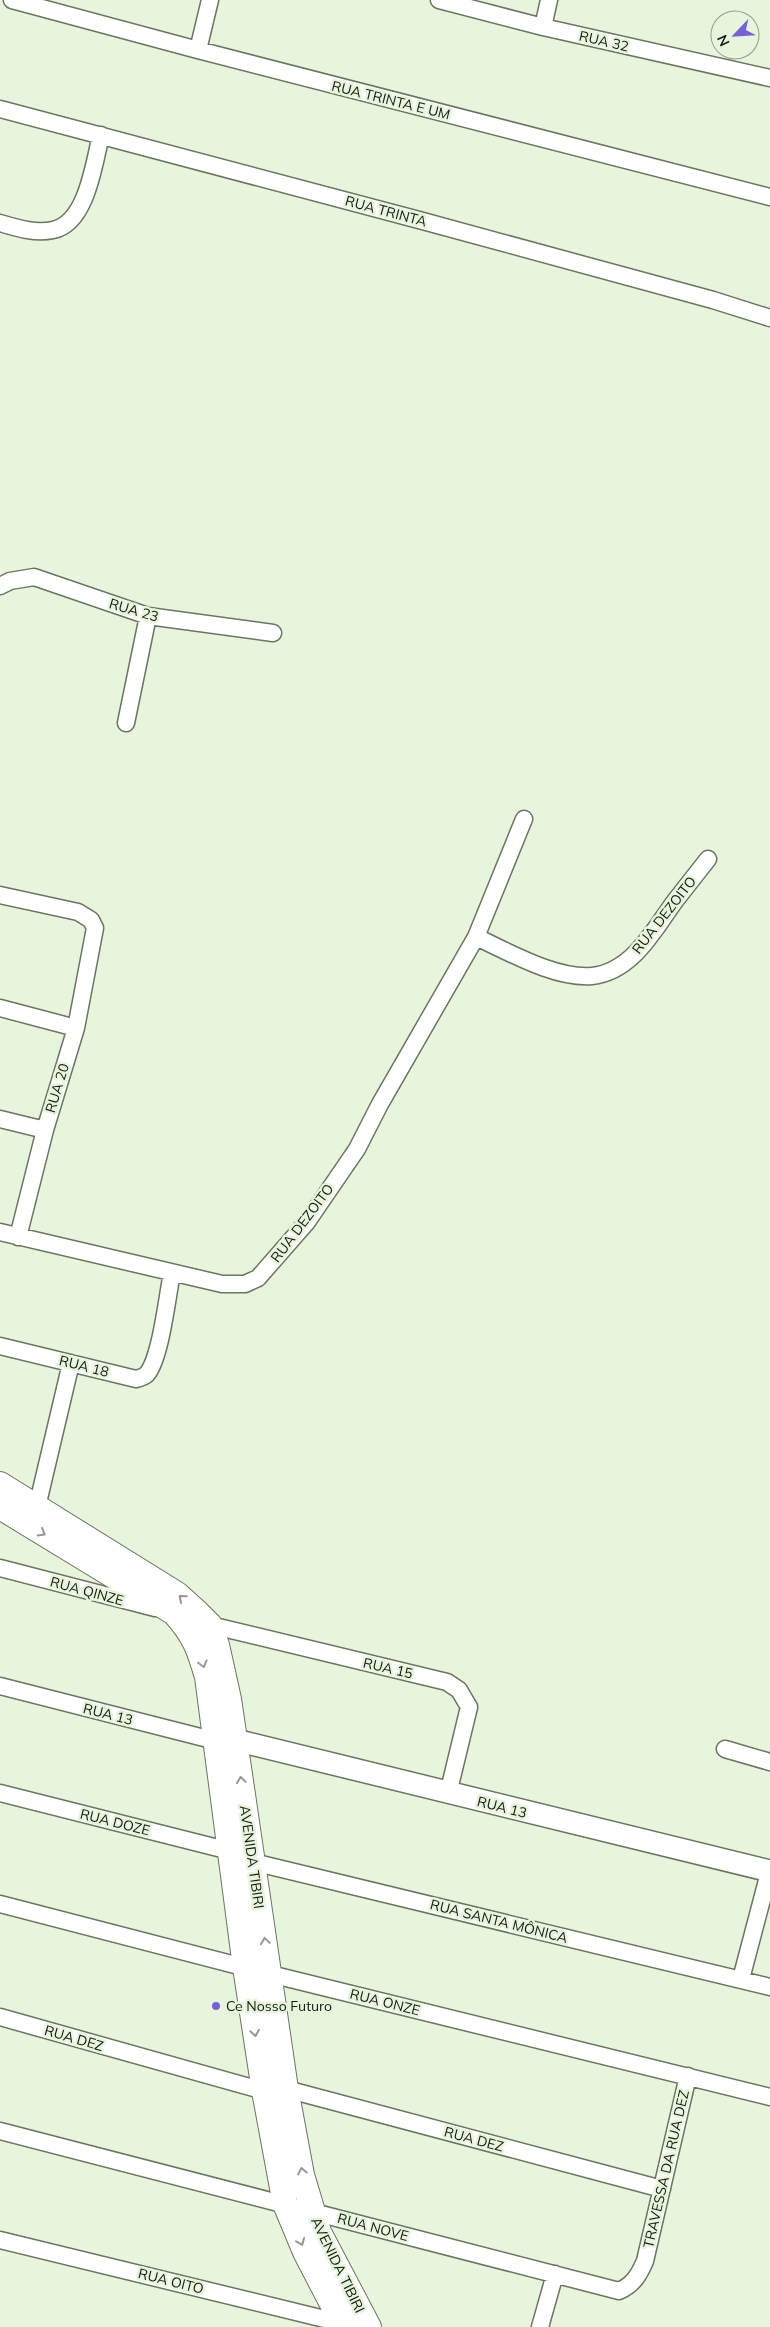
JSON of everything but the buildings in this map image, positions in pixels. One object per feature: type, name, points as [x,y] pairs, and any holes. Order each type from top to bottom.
[{"type":"main road","name":"AVENIDA TIBIRI","points":[[0,1491],[38,1507],[177,1594],[210,1625],[222,1663],[230,1851],[246,1967],[275,2090],[311,2211],[319,2232],[369,2327]]},
{"type":"main road","name":"AVENIDA TIBIRI","points":[[0,1491],[174,1613],[190,1630],[198,1647],[226,1740],[253,1862],[270,1974],[275,2090],[285,2204],[305,2252],[343,2325]]},
{"type":"street","name":"RUA TRINTA E UM","points":[[12,0],[198,50],[770,197]]},
{"type":"street","points":[[198,50],[210,0]]},
{"type":"street","name":"RUA 32","points":[[440,0],[543,27],[770,78]]},
{"type":"street","points":[[543,27],[549,0]]},
{"type":"street","name":"RUA TRINTA","points":[[0,109],[713,300],[770,318]]},
{"type":"street","points":[[0,223],[39,231],[55,230],[68,222],[77,212],[87,191],[101,135]]},
{"type":"street","name":"RUA 23","points":[[0,586],[10,580],[34,577],[148,616],[273,633]]},
{"type":"street","points":[[126,723],[148,616]]},
{"type":"street","name":"RUA DEZOITO","points":[[0,1232],[222,1284],[245,1284],[258,1278],[307,1222],[357,1149],[380,1104],[476,936],[524,819]]},
{"type":"street","name":"RUA DEZOITO","points":[[476,936],[517,956],[564,973],[591,976],[602,973],[630,958],[645,943],[708,859]]},
{"type":"street","name":"RUA 20","points":[[0,895],[85,916],[94,924],[93,939],[76,1028],[45,1130],[18,1237]]},
{"type":"street","points":[[0,1008],[76,1028]]},
{"type":"street","points":[[0,1119],[45,1130]]},
{"type":"street","name":"RUA 18","points":[[0,1346],[136,1379],[147,1373],[155,1356],[172,1273]]},
{"type":"street","points":[[38,1507],[71,1363]]},
{"type":"street","name":"RUA QINZE","points":[[0,1568],[174,1613]]},
{"type":"street","name":"RUA 15","points":[[210,1625],[447,1682],[458,1690],[469,1707],[448,1794]]},
{"type":"street","name":"RUA 13","points":[[0,1686],[770,1870]]},
{"type":"street","points":[[725,1749],[770,1762]]},
{"type":"street","name":"RUA DOZE","points":[[0,1793],[230,1851]]},
{"type":"street","name":"RUA SANTA MÔNICA","points":[[230,1851],[253,1862],[770,1987]]},
{"type":"street","points":[[740,1979],[770,1870]]},
{"type":"street","name":"RUA ONZE","points":[[0,1904],[270,1974],[770,2097]]},
{"type":"street","name":"RUA DEZ","points":[[0,2017],[275,2090],[662,2189]]},
{"type":"street","name":"TRAVESSA DA RUA DEZ","points":[[644,2261],[688,2076]]},
{"type":"street","name":"RUA NOVE","points":[[0,2131],[619,2291],[635,2281],[644,2261]]},
{"type":"street","name":"RUA OITO","points":[[0,2240],[343,2325]]},
{"type":"street","points":[[540,2327],[554,2274]]},
{"type":"place","name":"Ce Nosso Futuro","points":[[216,2006]]}]
